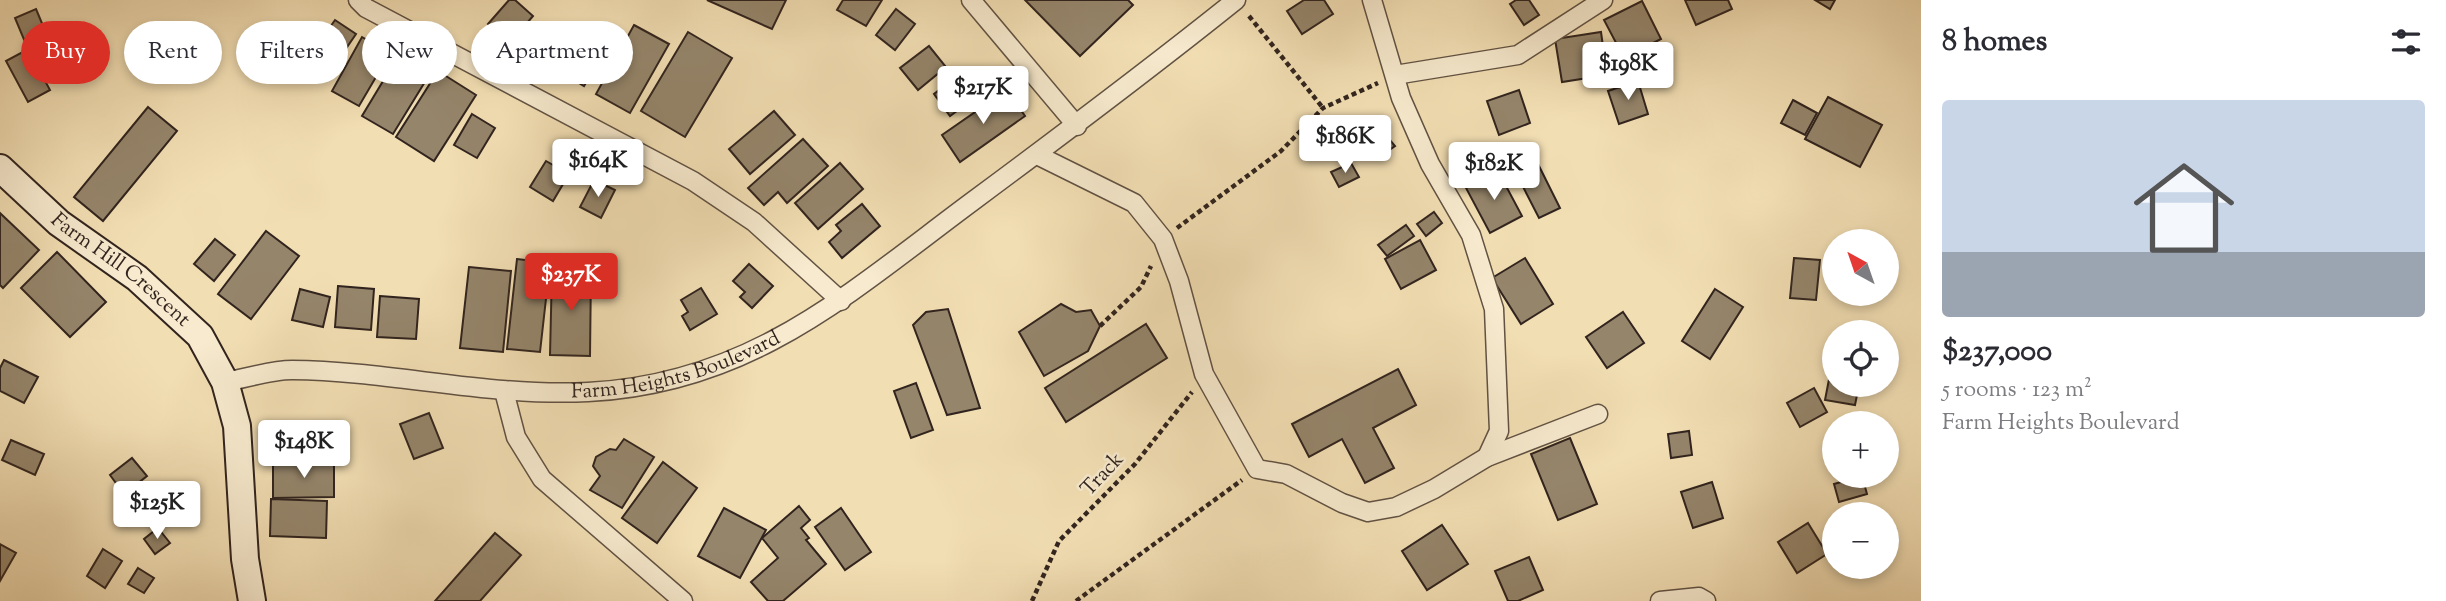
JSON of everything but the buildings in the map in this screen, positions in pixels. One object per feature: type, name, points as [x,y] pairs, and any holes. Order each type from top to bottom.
[{"type":"street","points":[[358,0],[366,8],[693,181],[754,222],[841,301]]},
{"type":"street","points":[[971,0],[1077,125]]},
{"type":"street","points":[[1371,0],[1401,98],[1430,164],[1471,235],[1494,309],[1499,432],[1487,457]]},
{"type":"street","points":[[1395,75],[1518,55],[1603,0]]},
{"type":"street","name":"Farm Heights Boulevard","points":[[225,382],[290,370],[504,391],[588,392],[668,382],[726,363],[793,332],[841,301],[1241,5]]},
{"type":"street","points":[[1037,155],[1134,203],[1163,239],[1187,304],[1204,374],[1257,469],[1286,474],[1342,503],[1368,512],[1396,507],[1434,489],[1487,457],[1598,414]]},
{"type":"street","name":"Farm Hill Crescent","points":[[0,168],[59,223],[137,278],[200,336],[225,382]]},
{"type":"street","points":[[225,382],[237,426],[245,559],[252,601]]},
{"type":"street","points":[[504,391],[516,437],[542,478],[683,601]]},
{"type":"street","points":[[1660,601],[1699,597],[1706,601]]},
{"type":"path","points":[[1241,5],[1322,108]]},
{"type":"path","points":[[1100,326],[1141,287],[1163,239],[1280,150],[1322,108],[1395,75]]},
{"type":"path","name":"Track","points":[[1032,601],[1059,541],[1135,464],[1175,416],[1204,374]]},
{"type":"path","points":[[1076,601],[1257,469]]}]
